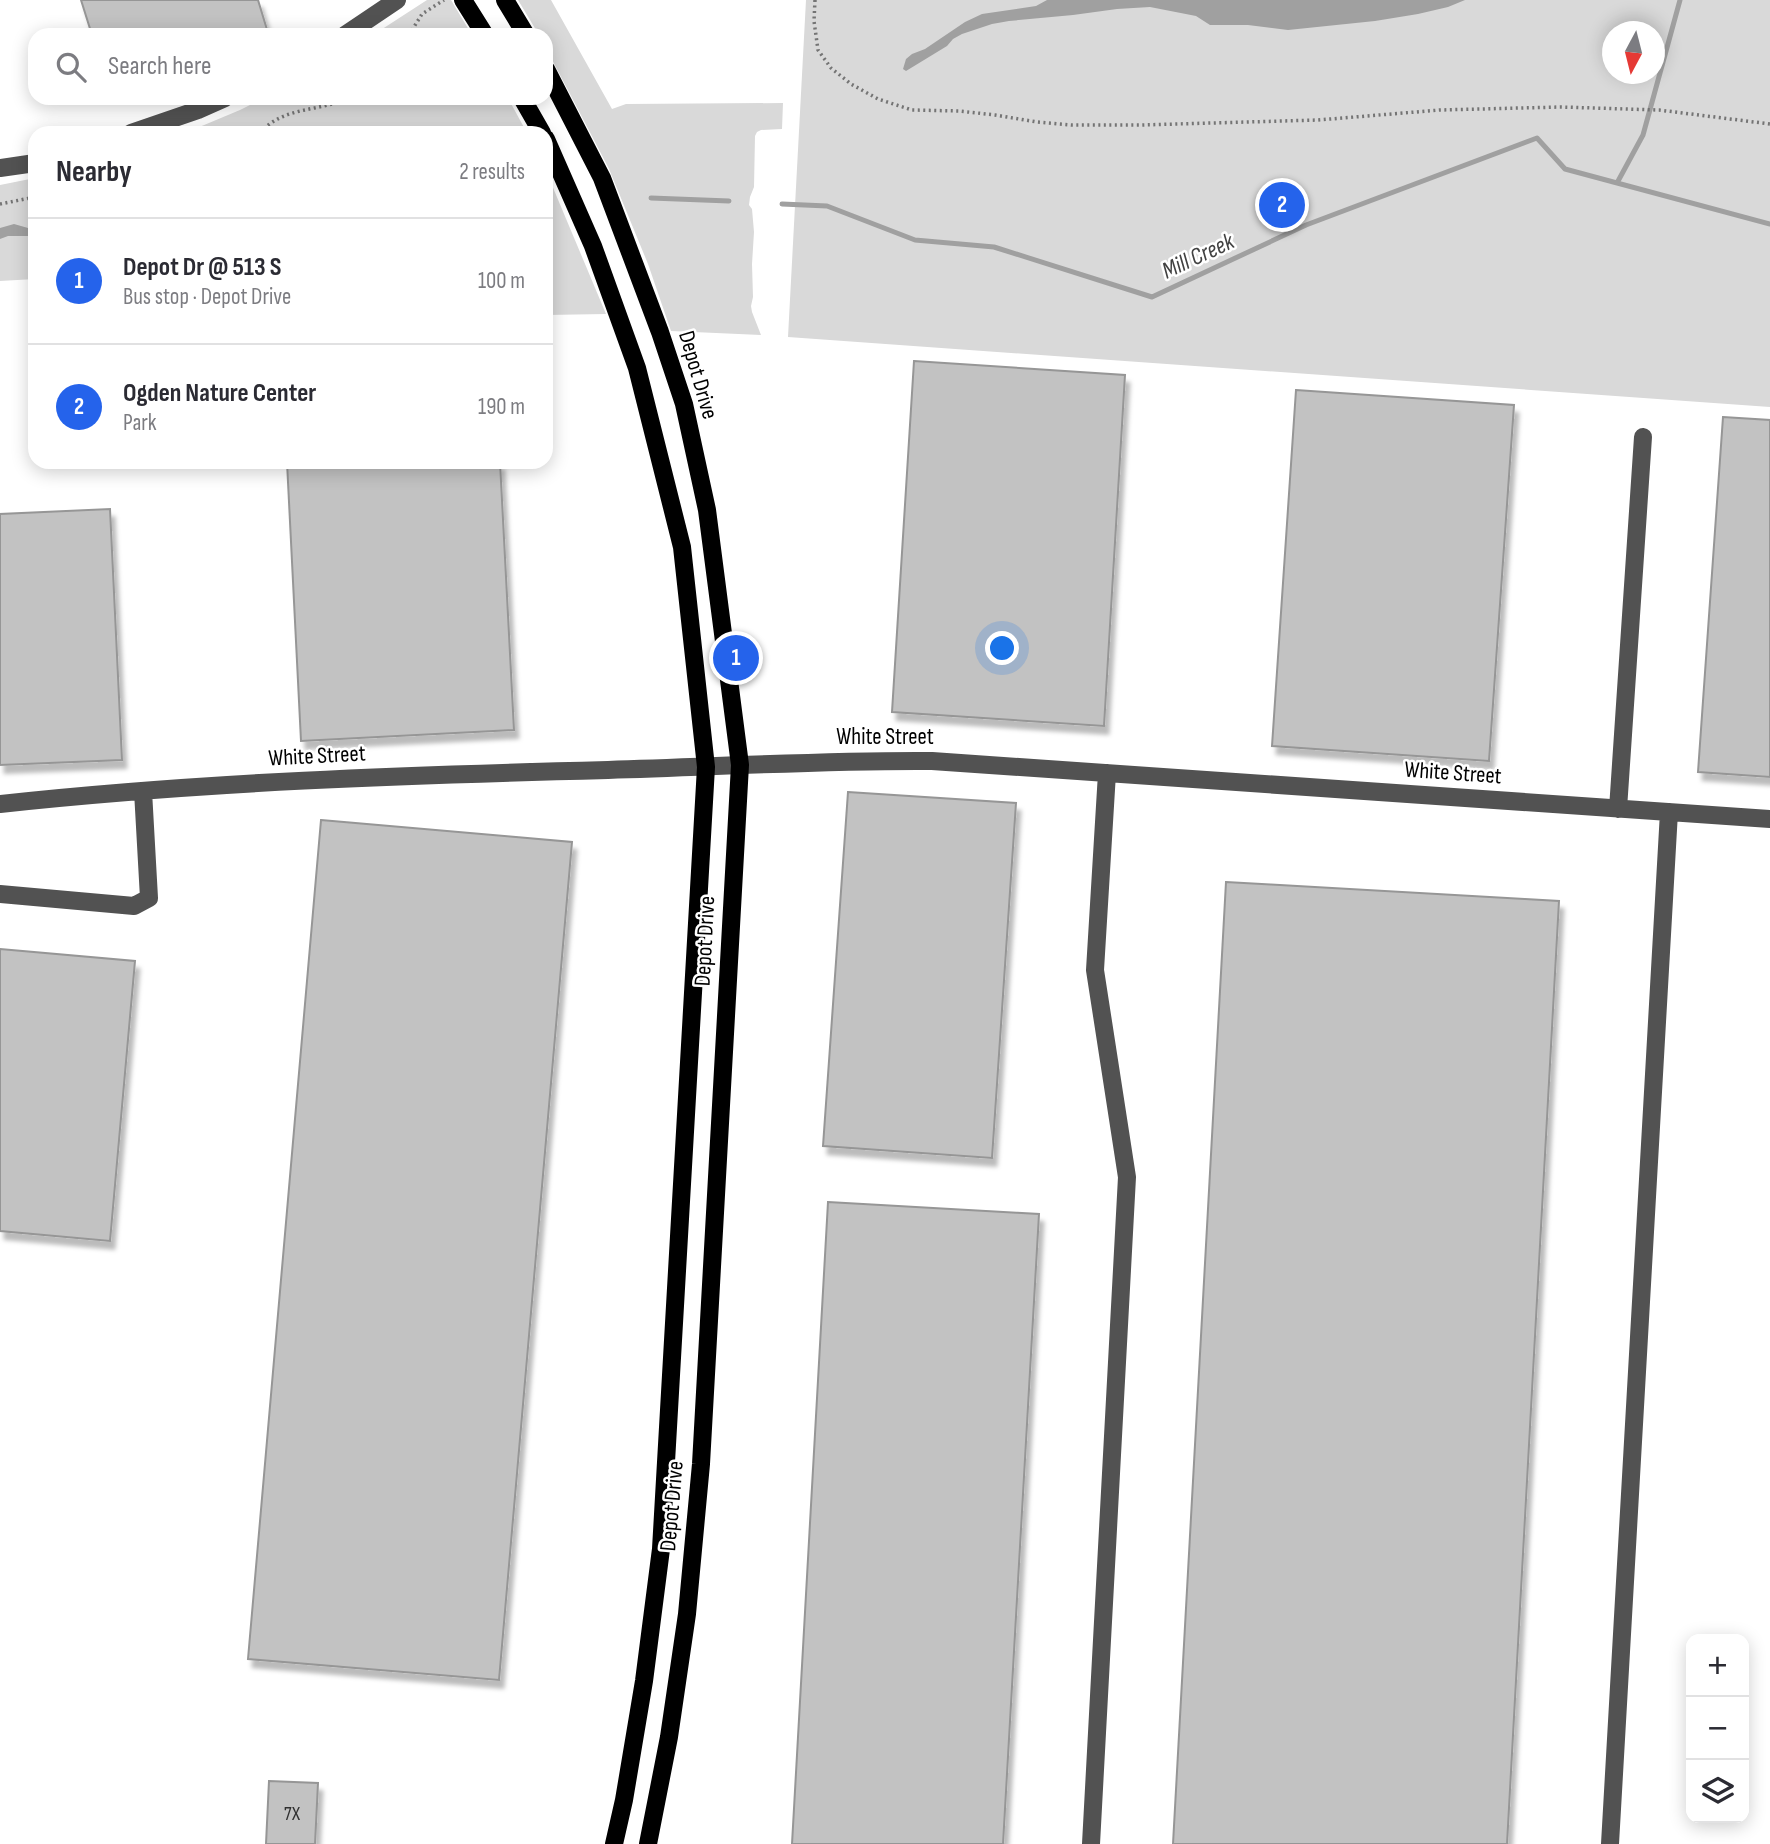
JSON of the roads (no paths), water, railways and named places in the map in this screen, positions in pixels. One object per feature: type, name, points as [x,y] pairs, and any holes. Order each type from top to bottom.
[{"type":"main road","points":[[463,0],[481,28]]},
{"type":"main road","points":[[505,0],[522,28]]},
{"type":"main road","name":"Depot Drive","points":[[553,83],[602,178],[684,404],[707,510],[740,765],[700,1476],[687,1614],[648,1844]]},
{"type":"main road","points":[[526,105],[538,126]]},
{"type":"main road","name":"Depot Drive","points":[[553,155],[593,246],[640,381],[682,547],[706,767],[661,1549],[644,1681],[614,1844]]},
{"type":"street","points":[[355,28],[397,0]]},
{"type":"street","points":[[151,126],[209,105]]},
{"type":"street","points":[[0,169],[28,164]]},
{"type":"street","points":[[1618,808],[1643,437]]},
{"type":"street","name":"White Street","points":[[0,804],[143,791],[444,774],[859,760],[932,761],[1770,819]]},
{"type":"street","points":[[1091,1844],[1127,1177],[1095,970],[1107,773]]},
{"type":"street","points":[[0,894],[134,906],[149,898],[143,791]]},
{"type":"street","points":[[1610,1844],[1669,812]]},
{"type":"waterway","points":[[1617,183],[1643,135],[1680,0]]},
{"type":"waterway","name":"Mill Creek","points":[[782,204],[827,206],[915,240],[994,247],[1152,297],[1306,225],[1537,138],[1565,169],[1770,224]]},
{"type":"waterway","name":"Mill Creek","points":[[651,198],[729,201]]},
{"type":"place","name":"Ogden Nature Center","points":[[1282,205]]},
{"type":"place","name":"Depot Dr @ 513 S","points":[[736,658]]}]
